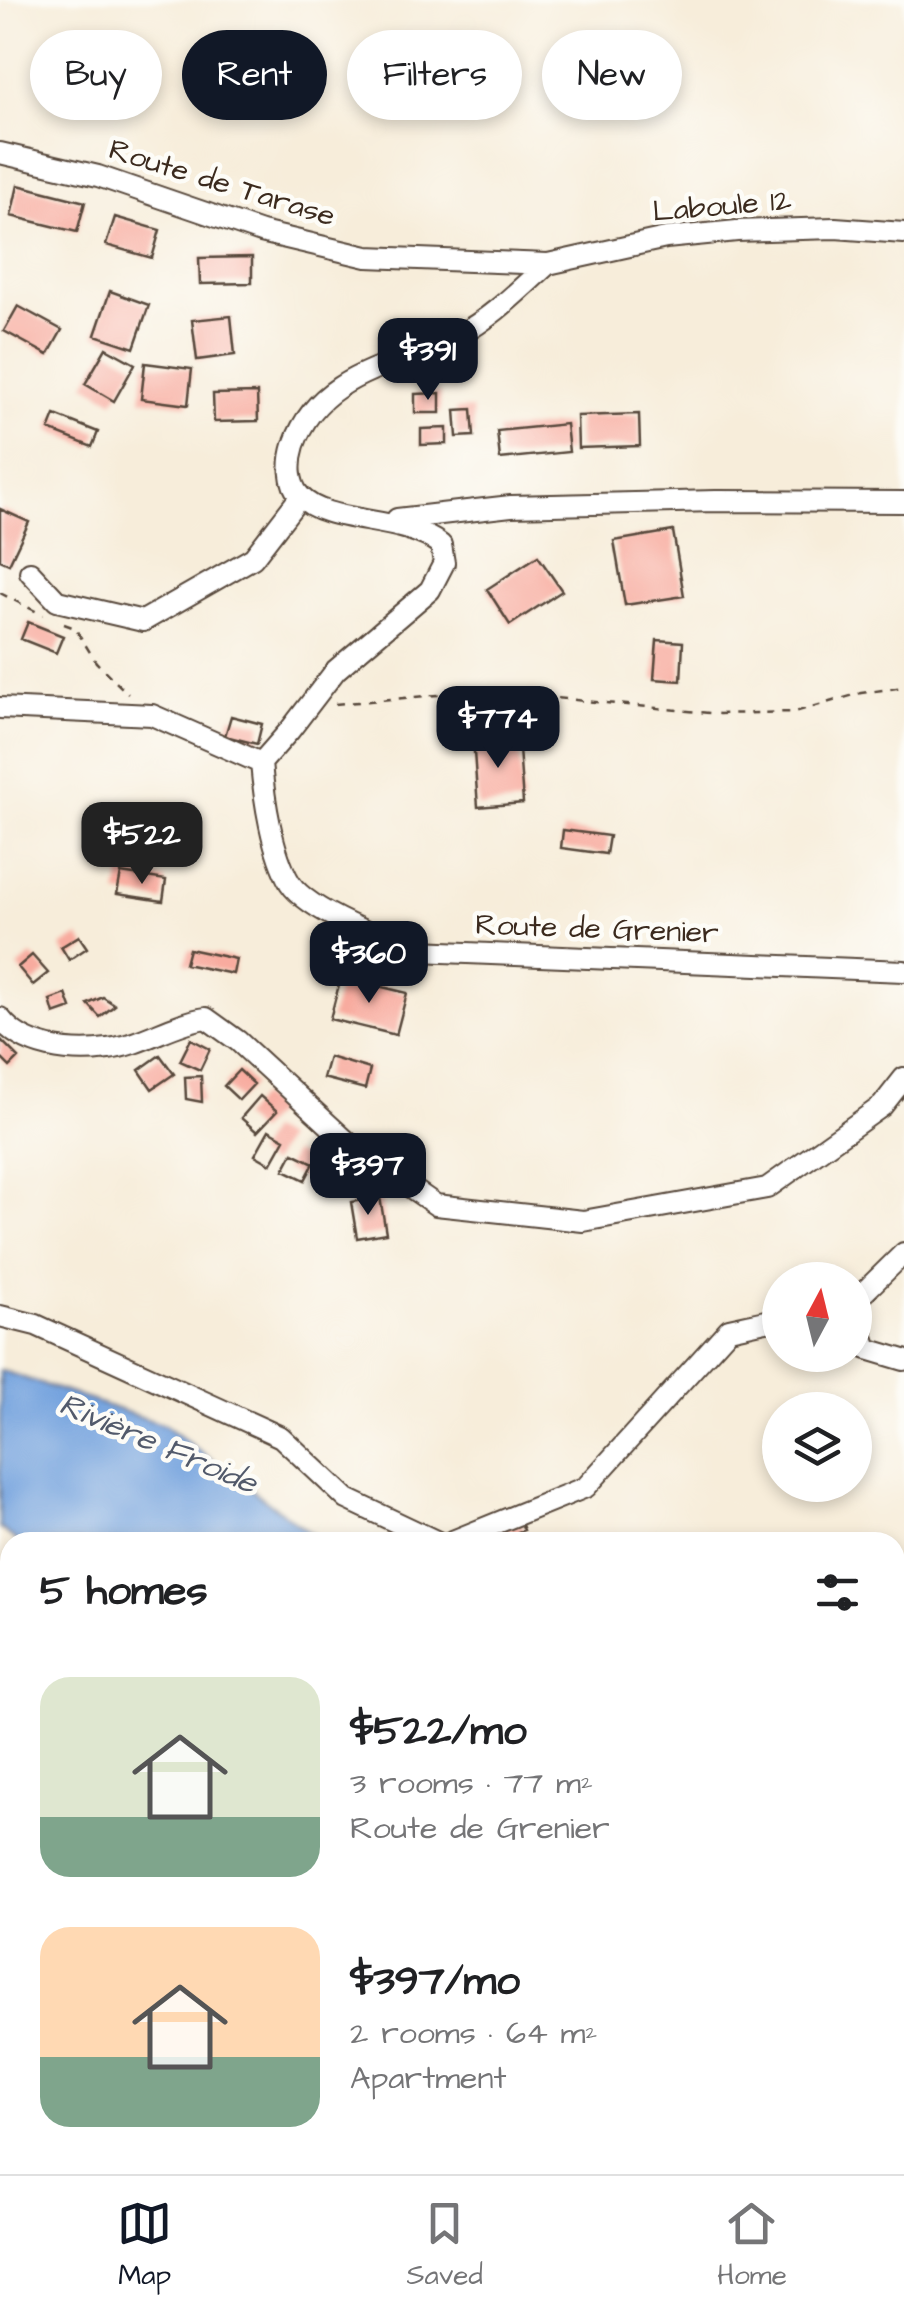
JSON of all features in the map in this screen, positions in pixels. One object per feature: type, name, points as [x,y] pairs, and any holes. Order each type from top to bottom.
[{"type":"street","name":"Route de Tarase","points":[[0,153],[98,176],[261,232],[367,257],[548,264]]},
{"type":"street","name":"Laboule 12","points":[[548,264],[630,244],[719,233],[835,228],[904,234]]},
{"type":"street","points":[[0,708],[152,715],[261,763],[336,670],[430,590],[444,563],[442,544],[415,528],[322,510],[300,497],[292,483],[290,456],[299,429],[344,381],[460,335],[548,264]]},
{"type":"street","points":[[30,572],[57,600],[143,621],[253,558],[300,497]]},
{"type":"street","points":[[380,521],[511,506],[904,502]]},
{"type":"street","name":"Route de Grenier","points":[[261,763],[269,817],[291,884],[307,900],[384,942],[419,952],[904,971]]},
{"type":"street","points":[[0,1018],[9,1030],[27,1041],[60,1049],[109,1049],[206,1018],[238,1042],[355,1149],[436,1206],[584,1221],[767,1188],[882,1106],[904,1078]]},
{"type":"street","points":[[872,1284],[904,1253]]},
{"type":"street","points":[[0,1316],[36,1325],[281,1437],[347,1499],[417,1532]]},
{"type":"street","points":[[474,1532],[586,1486],[729,1329],[762,1322]]},
{"type":"street","points":[[872,1350],[904,1360]]},
{"type":"path","points":[[0,593],[45,616]]},
{"type":"path","points":[[60,622],[75,628],[96,662],[152,715]]},
{"type":"path","points":[[308,702],[336,704],[482,691],[738,714],[795,712],[861,693],[904,686]]},
{"type":"water","name":"Rivière Froide","points":[[0,1370],[165,1425],[309,1532],[5,1532],[0,1528]]},
{"type":"building","points":[[18,185],[85,202],[77,232],[11,216]]},
{"type":"building","points":[[115,217],[160,230],[152,258],[106,245]]},
{"type":"building","points":[[252,257],[252,283],[200,284],[199,258]]},
{"type":"building","points":[[110,291],[149,305],[134,348],[95,335]]},
{"type":"building","points":[[18,306],[62,330],[48,355],[4,331]]},
{"type":"building","points":[[231,316],[235,355],[197,360],[192,320]]},
{"type":"building","points":[[106,348],[135,364],[114,401],[85,384]]},
{"type":"building","points":[[145,363],[192,369],[188,405],[141,399]]},
{"type":"building","points":[[257,393],[258,421],[214,422],[213,394]]},
{"type":"building","points":[[440,393],[440,413],[415,413],[415,394]]},
{"type":"building","points":[[472,409],[474,436],[457,437],[455,410]]},
{"type":"building","points":[[639,414],[640,446],[578,448],[577,416]]},
{"type":"building","points":[[55,415],[98,432],[92,447],[49,430]]},
{"type":"building","points":[[566,424],[569,452],[500,459],[497,431]]},
{"type":"building","points":[[447,428],[447,444],[421,445],[421,429]]},
{"type":"building","points":[[0,509],[29,522],[9,564],[0,560]]},
{"type":"building","points":[[673,531],[684,596],[625,605],[614,541]]},
{"type":"building","points":[[538,556],[562,591],[510,625],[487,589]]},
{"type":"building","points":[[28,622],[63,636],[56,653],[21,639]]},
{"type":"building","points":[[657,640],[683,642],[681,681],[654,679]]},
{"type":"building","points":[[231,716],[262,724],[257,744],[225,736]]},
{"type":"building","points":[[518,735],[523,803],[478,807],[473,738]]},
{"type":"building","points":[[563,830],[609,836],[606,854],[561,848]]},
{"type":"building","points":[[121,873],[166,880],[163,901],[117,894]]},
{"type":"building","points":[[79,936],[87,948],[69,960],[61,947]]},
{"type":"building","points":[[189,949],[236,959],[233,974],[185,964]]},
{"type":"building","points":[[32,955],[48,973],[33,985],[18,967]]},
{"type":"building","points":[[341,977],[407,993],[396,1035],[330,1019]]},
{"type":"building","points":[[66,994],[71,1008],[54,1014],[50,1000]]},
{"type":"building","points":[[103,997],[115,1005],[100,1017],[88,1004]]},
{"type":"building","points":[[0,1039],[19,1058],[10,1067],[0,1057]]},
{"type":"building","points":[[191,1039],[210,1049],[200,1070],[180,1061]]},
{"type":"building","points":[[160,1055],[174,1074],[152,1089],[139,1070]]},
{"type":"building","points":[[329,1057],[370,1069],[365,1089],[323,1078]]},
{"type":"building","points":[[239,1070],[254,1084],[239,1100],[224,1086]]},
{"type":"building","points":[[201,1076],[202,1102],[186,1099],[185,1077]]},
{"type":"building","points":[[260,1096],[277,1111],[257,1132],[241,1118]]},
{"type":"building","points":[[269,1130],[285,1139],[271,1164],[255,1155]]},
{"type":"building","points":[[293,1153],[314,1163],[305,1180],[284,1170]]},
{"type":"building","points":[[380,1197],[386,1233],[357,1238],[351,1202]]},
{"type":"building","points":[[521,1523],[524,1530],[518,1532],[499,1532]]}]
